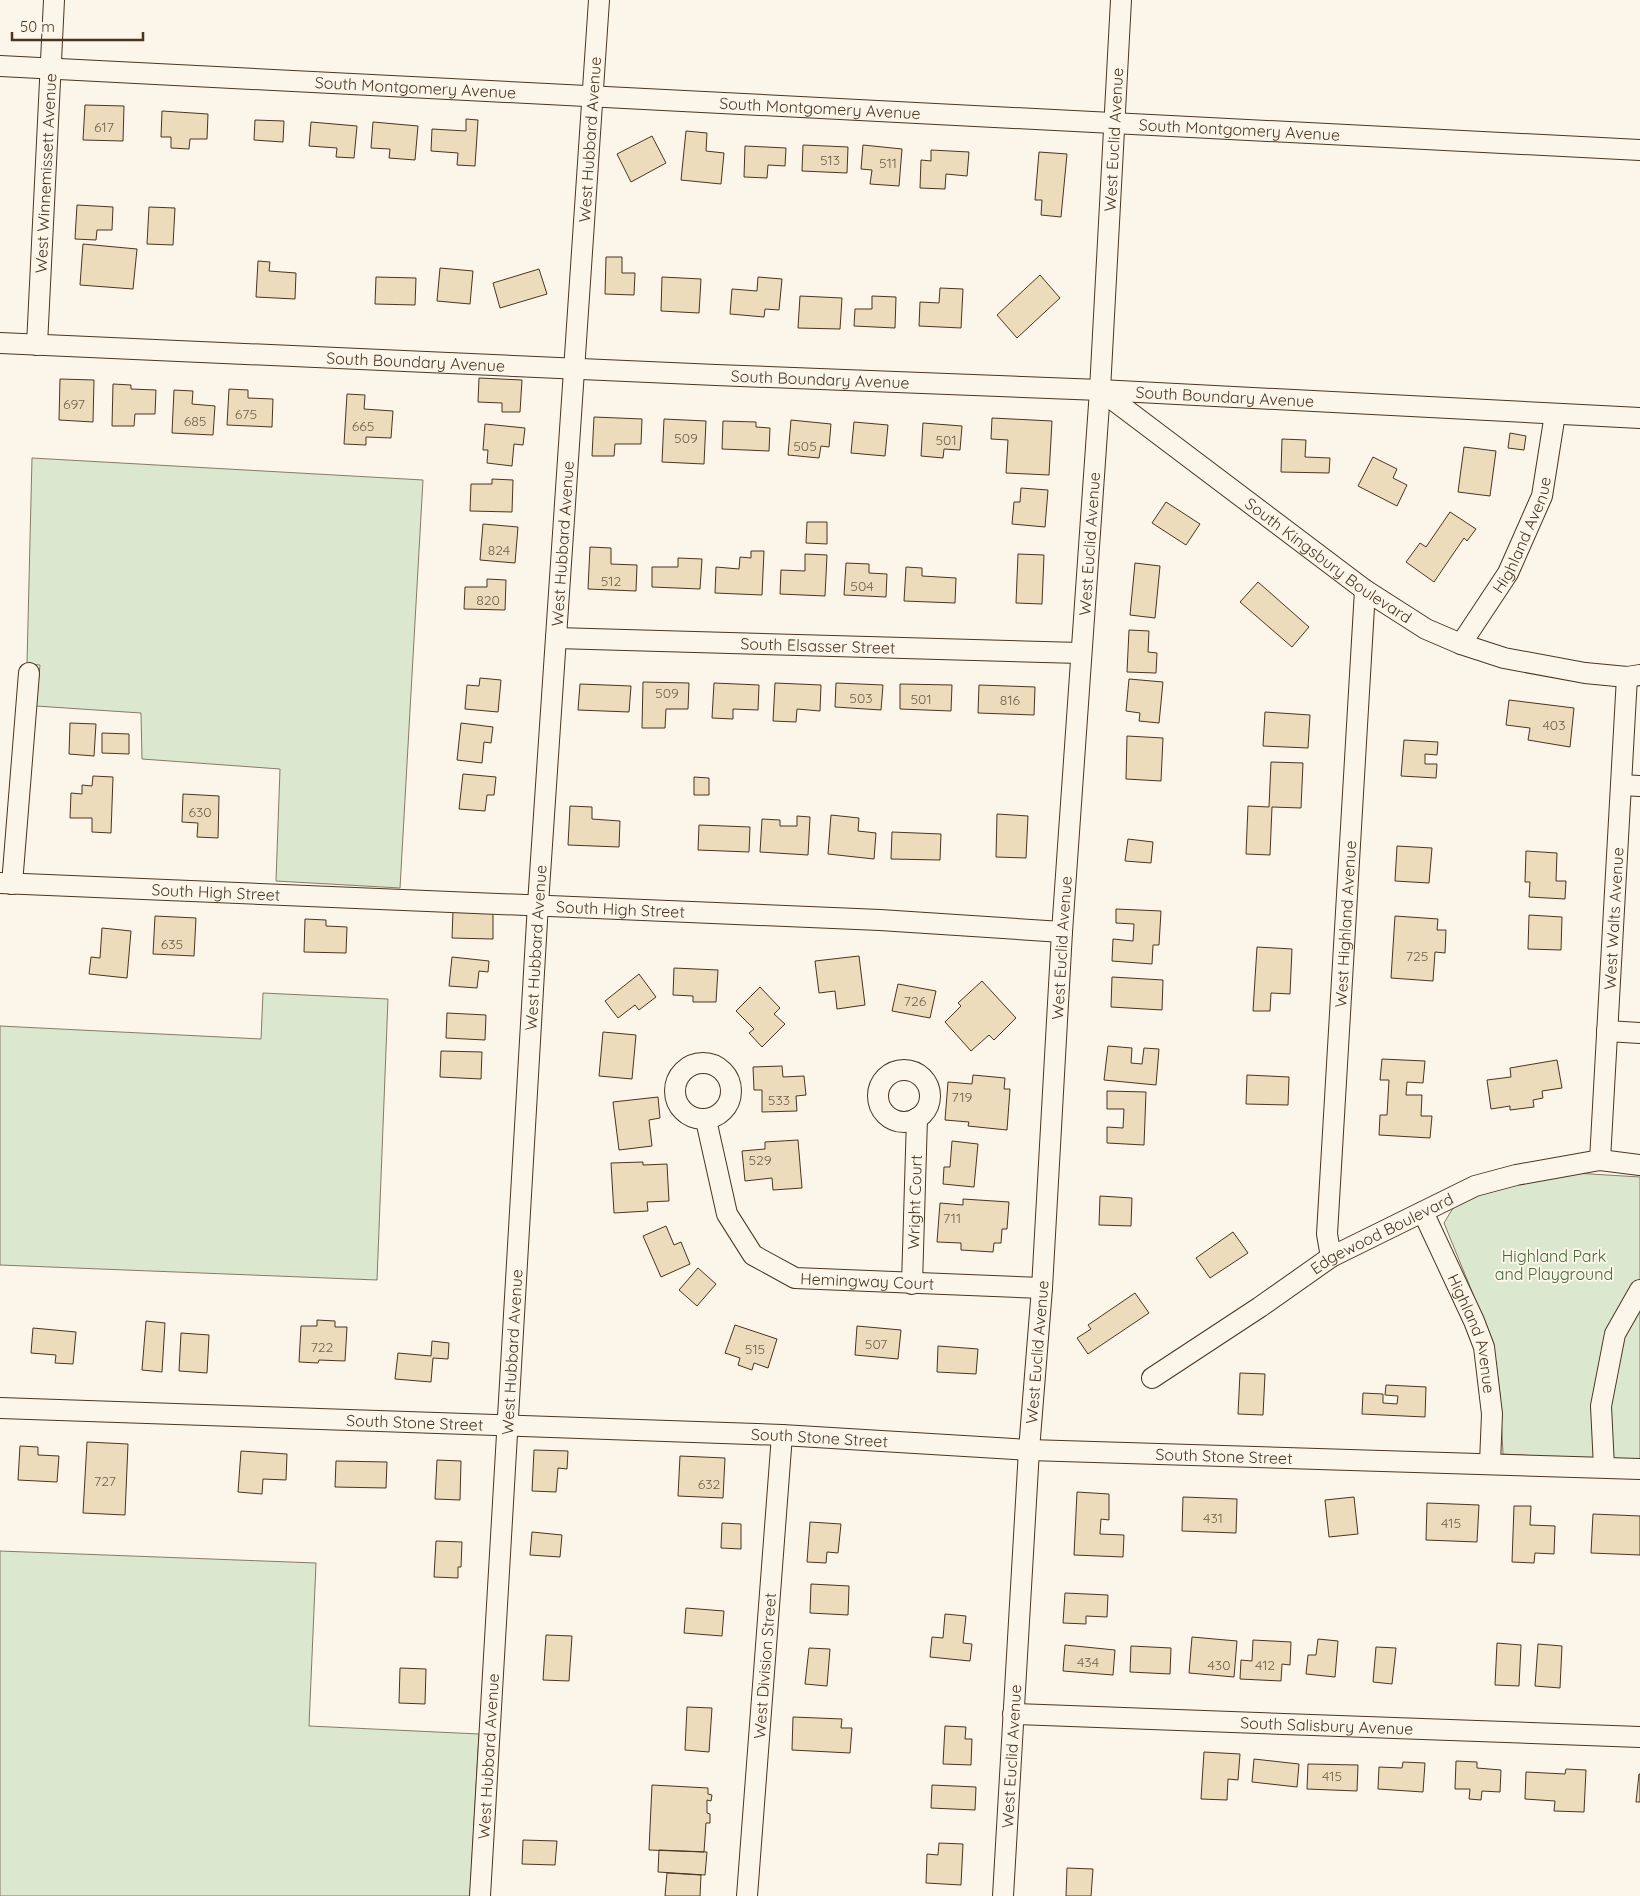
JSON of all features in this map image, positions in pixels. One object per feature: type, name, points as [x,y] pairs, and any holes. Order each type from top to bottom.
[{"type":"street","name":"West Winnemissett Avenue","points":[[37,345],[54,0]]},
{"type":"street","name":"West Hubbard Avenue","points":[[480,1896],[538,904],[599,0]]},
{"type":"street","name":"West Euclid Avenue","points":[[1004,1896],[1013,1714],[1042,1288],[1062,932],[1100,390],[1116,123],[1121,0]]},
{"type":"street","name":"South Montgomery Avenue","points":[[0,66],[1640,150]]},
{"type":"street","name":"South Boundary Avenue","points":[[0,343],[1100,390],[1640,418]]},
{"type":"street","name":"South Kingsbury Boulevard","points":[[1100,390],[1365,590],[1426,629],[1461,644],[1504,658],[1585,673],[1634,676]]},
{"type":"street","name":"Highland Avenue","points":[[1461,644],[1508,573],[1542,496],[1555,414]]},
{"type":"street","name":"West Highland Avenue","points":[[1331,1257],[1326,1234],[1365,590]]},
{"type":"street","name":"South Elsasser Street","points":[[556,638],[1080,654]]},
{"type":"street","points":[[6,883],[29,673]]},
{"type":"street","name":"West Walts Avenue","points":[[1600,1160],[1607,1031],[1630,786],[1634,676]]},
{"type":"street","name":"South High Street","points":[[6,883],[538,904],[880,920],[1062,932]]},
{"type":"street","points":[[1607,1031],[1640,1033]]},
{"type":"street","name":"Wright Court","points":[[912,1284],[917,1118]]},
{"type":"street","name":"Hemingway Court","points":[[706,1120],[728,1214],[753,1255],[795,1278],[1042,1288]]},
{"type":"street","name":"Edgewood Boulevard","points":[[1152,1378],[1260,1307],[1331,1257],[1475,1186],[1516,1175],[1600,1160],[1640,1165]]},
{"type":"street","name":"Highland Avenue","points":[[1423,1212],[1474,1321],[1484,1347],[1492,1414],[1490,1463]]},
{"type":"street","points":[[1604,1467],[1602,1397],[1615,1334],[1640,1290]]},
{"type":"street","name":"South Stone Street","points":[[0,1408],[782,1435],[1030,1450],[1640,1469]]},
{"type":"street","name":"West Division Street","points":[[747,1896],[782,1435]]},
{"type":"street","name":"South Salisbury Avenue","points":[[1013,1714],[1640,1737]]},
{"type":"green space","points":[[32,458],[423,480],[400,888],[276,881],[280,769],[142,759],[141,713],[36,706],[40,665],[27,664]]},
{"type":"green space","points":[[263,993],[388,999],[377,1280],[0,1265],[0,1026],[261,1039]]},
{"type":"green space","name":"Highland Park and Playground","points":[[1574,1173],[1640,1177],[1640,1462],[1503,1454],[1500,1394],[1493,1343],[1444,1223],[1453,1208],[1478,1193]]},
{"type":"green space","points":[[0,1551],[316,1563],[309,1726],[479,1734],[470,1896],[0,1896]]},
{"type":"building","points":[[85,105],[124,106],[123,141],[83,140]]},
{"type":"building","points":[[162,111],[208,114],[207,139],[190,139],[189,149],[171,148],[171,137],[161,137]]},
{"type":"building","points":[[466,119],[478,120],[475,166],[457,165],[458,153],[431,151],[432,129],[466,131]]},
{"type":"building","points":[[255,120],[284,121],[283,142],[254,140]]},
{"type":"building","points":[[311,122],[357,126],[354,158],[336,157],[337,148],[309,146]]},
{"type":"building","points":[[373,122],[418,126],[415,160],[389,158],[390,149],[371,148]]},
{"type":"building","points":[[686,131],[707,133],[706,151],[724,153],[721,184],[681,180]]},
{"type":"building","points":[[652,136],[666,163],[631,182],[617,154]]},
{"type":"building","points":[[803,145],[848,147],[847,173],[802,171]]},
{"type":"building","points":[[863,145],[902,149],[899,186],[870,184],[872,170],[861,169]]},
{"type":"building","points":[[745,146],[786,148],[785,166],[768,165],[767,178],[744,177]]},
{"type":"building","points":[[931,150],[969,152],[967,176],[946,174],[945,189],[920,188],[921,160],[931,161]]},
{"type":"building","points":[[1039,152],[1067,154],[1061,217],[1041,215],[1042,200],[1035,200]]},
{"type":"building","points":[[77,205],[113,207],[112,230],[97,230],[96,240],[75,239]]},
{"type":"building","points":[[149,207],[175,208],[173,245],[147,244]]},
{"type":"building","points":[[83,244],[137,249],[133,289],[80,285]]},
{"type":"building","points":[[606,257],[622,257],[622,273],[635,273],[634,295],[605,294]]},
{"type":"building","points":[[258,261],[270,262],[269,271],[296,273],[295,299],[256,297]]},
{"type":"building","points":[[440,268],[473,271],[470,304],[437,301]]},
{"type":"building","points":[[539,269],[547,294],[500,308],[493,283]]},
{"type":"building","points":[[1040,275],[1060,298],[1017,338],[997,315]]},
{"type":"building","points":[[376,277],[416,278],[415,305],[375,304]]},
{"type":"building","points":[[662,277],[701,279],[699,313],[661,311]]},
{"type":"building","points":[[758,277],[782,279],[779,310],[765,309],[764,317],[730,314],[732,289],[757,291]]},
{"type":"building","points":[[940,288],[963,289],[961,328],[919,326],[920,302],[939,303]]},
{"type":"building","points":[[800,296],[842,298],[840,329],[798,328]]},
{"type":"building","points":[[872,296],[896,297],[895,328],[854,326],[855,309],[872,309]]},
{"type":"building","points":[[479,378],[522,380],[520,412],[502,412],[502,403],[478,402]]},
{"type":"building","points":[[60,379],[94,380],[93,422],[59,420]]},
{"type":"building","points":[[113,384],[131,385],[131,389],[156,390],[155,414],[135,414],[134,426],[112,426]]},
{"type":"building","points":[[229,389],[248,390],[248,398],[273,399],[272,427],[227,425]]},
{"type":"building","points":[[174,390],[193,391],[192,404],[215,406],[213,435],[172,433]]},
{"type":"building","points":[[347,394],[365,395],[364,409],[393,411],[391,438],[366,437],[366,445],[344,444]]},
{"type":"building","points":[[594,417],[642,419],[641,444],[615,444],[614,456],[592,456]]},
{"type":"building","points":[[992,418],[1052,421],[1049,475],[1006,473],[1008,440],[991,439]]},
{"type":"building","points":[[664,419],[706,421],[704,464],[662,462]]},
{"type":"building","points":[[791,420],[831,424],[829,447],[821,446],[819,458],[788,455]]},
{"type":"building","points":[[723,421],[756,422],[756,427],[770,428],[769,451],[722,449]]},
{"type":"building","points":[[854,422],[888,425],[885,456],[851,453]]},
{"type":"building","points":[[923,423],[962,426],[960,450],[944,449],[943,458],[921,456]]},
{"type":"building","points":[[485,424],[525,428],[523,445],[514,444],[512,466],[487,463],[488,450],[483,450]]},
{"type":"building","points":[[1510,433],[1526,436],[1524,450],[1508,448]]},
{"type":"building","points":[[1282,439],[1306,440],[1305,457],[1330,458],[1329,473],[1281,472]]},
{"type":"building","points":[[1464,447],[1496,451],[1490,496],[1458,492]]},
{"type":"building","points":[[1373,457],[1397,469],[1393,478],[1407,485],[1397,506],[1358,486]]},
{"type":"building","points":[[492,479],[513,480],[512,512],[470,511],[471,484],[492,484]]},
{"type":"building","points":[[1021,488],[1048,490],[1045,527],[1012,524],[1014,502],[1020,502]]},
{"type":"building","points":[[1166,502],[1200,524],[1186,545],[1152,523]]},
{"type":"building","points":[[1450,512],[1476,529],[1467,541],[1464,538],[1434,582],[1406,562],[1420,543],[1426,547]]},
{"type":"building","points":[[807,522],[827,522],[827,544],[806,543]]},
{"type":"building","points":[[483,524],[518,527],[515,563],[480,560]]},
{"type":"building","points":[[590,547],[611,548],[611,564],[637,565],[636,591],[588,589]]},
{"type":"building","points":[[751,551],[764,551],[762,595],[715,593],[716,567],[739,569],[740,557],[751,558]]},
{"type":"building","points":[[805,554],[827,555],[825,596],[780,594],[781,570],[805,571]]},
{"type":"building","points":[[1018,554],[1044,555],[1042,604],[1016,603]]},
{"type":"building","points":[[678,558],[702,559],[700,589],[652,587],[652,567],[678,567]]},
{"type":"building","points":[[846,563],[869,564],[869,573],[887,574],[886,597],[844,595]]},
{"type":"building","points":[[1135,563],[1160,566],[1155,618],[1130,615]]},
{"type":"building","points":[[906,567],[922,568],[922,576],[956,578],[955,603],[904,601]]},
{"type":"building","points":[[487,579],[506,580],[505,610],[464,609],[465,587],[487,587]]},
{"type":"building","points":[[1258,582],[1309,627],[1292,647],[1240,602]]},
{"type":"building","points":[[1129,630],[1149,631],[1148,652],[1157,653],[1156,673],[1127,672]]},
{"type":"building","points":[[480,678],[501,680],[498,712],[465,709],[467,685],[479,686]]},
{"type":"building","points":[[1129,679],[1163,682],[1159,723],[1139,721],[1140,713],[1126,711]]},
{"type":"building","points":[[643,682],[689,683],[688,709],[666,709],[665,728],[642,728]]},
{"type":"building","points":[[714,683],[759,685],[758,710],[733,709],[733,719],[712,718]]},
{"type":"building","points":[[775,683],[821,685],[820,711],[797,709],[796,722],[773,721]]},
{"type":"building","points":[[836,683],[883,685],[881,710],[835,707]]},
{"type":"building","points":[[580,684],[631,686],[629,712],[578,710]]},
{"type":"building","points":[[900,684],[952,685],[951,711],[900,709]]},
{"type":"building","points":[[979,685],[1035,687],[1034,715],[978,713]]},
{"type":"building","points":[[1509,700],[1574,708],[1570,747],[1528,740],[1530,728],[1506,725]]},
{"type":"building","points":[[1265,712],[1310,715],[1308,748],[1263,746]]},
{"type":"building","points":[[70,723],[96,724],[94,756],[69,754]]},
{"type":"building","points":[[461,723],[493,727],[491,743],[484,742],[482,763],[457,760]]},
{"type":"building","points":[[102,733],[129,734],[129,754],[102,753]]},
{"type":"building","points":[[1127,736],[1163,738],[1161,781],[1126,779]]},
{"type":"building","points":[[1404,740],[1438,742],[1437,755],[1425,754],[1425,764],[1437,764],[1436,778],[1401,776]]},
{"type":"building","points":[[1271,762],[1303,763],[1301,808],[1272,807],[1270,855],[1246,854],[1248,806],[1269,807]]},
{"type":"building","points":[[463,774],[496,777],[494,795],[487,795],[485,811],[459,809]]},
{"type":"building","points":[[93,776],[113,777],[111,833],[92,832],[92,818],[70,818],[71,793],[82,794],[82,785],[92,786]]},
{"type":"building","points":[[694,777],[709,778],[709,795],[694,795]]},
{"type":"building","points":[[183,794],[219,796],[218,838],[197,837],[198,823],[182,822]]},
{"type":"building","points":[[570,806],[592,807],[592,819],[620,821],[619,847],[568,845]]},
{"type":"building","points":[[997,814],[1028,816],[1026,858],[996,857]]},
{"type":"building","points":[[831,815],[859,818],[858,831],[876,833],[874,859],[828,854]]},
{"type":"building","points":[[797,816],[810,817],[808,855],[760,852],[762,819],[780,820],[780,826],[797,826]]},
{"type":"building","points":[[699,825],[750,827],[749,852],[698,850]]},
{"type":"building","points":[[892,832],[941,834],[940,860],[891,859]]},
{"type":"building","points":[[1128,839],[1153,842],[1151,863],[1125,861]]},
{"type":"building","points":[[1397,846],[1432,848],[1429,883],[1395,881]]},
{"type":"building","points":[[1526,851],[1557,853],[1556,881],[1566,881],[1565,899],[1529,897],[1530,882],[1525,882]]},
{"type":"building","points":[[1116,909],[1161,911],[1159,945],[1153,945],[1152,964],[1112,961],[1113,939],[1133,941],[1134,924],[1116,923]]},
{"type":"building","points":[[453,911],[493,913],[493,939],[452,938]]},
{"type":"building","points":[[1529,915],[1562,917],[1561,950],[1528,949]]},
{"type":"building","points":[[155,916],[196,918],[194,956],[153,954]]},
{"type":"building","points":[[1395,916],[1438,919],[1437,930],[1446,930],[1445,953],[1435,952],[1433,981],[1391,978]]},
{"type":"building","points":[[305,919],[326,920],[326,926],[347,927],[346,953],[304,952]]},
{"type":"building","points":[[102,928],[131,931],[127,978],[89,974],[91,957],[100,958]]},
{"type":"building","points":[[1257,947],[1292,949],[1290,994],[1271,993],[1270,1011],[1253,1011]]},
{"type":"building","points":[[859,956],[865,1005],[837,1009],[835,991],[819,993],[815,961]]},
{"type":"building","points":[[452,957],[489,961],[488,972],[479,971],[477,988],[449,986]]},
{"type":"building","points":[[674,968],[718,970],[716,1002],[693,1002],[693,996],[673,995]]},
{"type":"building","points":[[639,974],[656,997],[639,1010],[635,1005],[618,1018],[605,1001]]},
{"type":"building","points":[[1112,977],[1163,980],[1162,1010],[1111,1007]]},
{"type":"building","points":[[982,981],[1016,1018],[994,1040],[989,1035],[971,1051],[945,1022],[961,1006],[958,1003]]},
{"type":"building","points":[[898,984],[936,991],[930,1018],[892,1011]]},
{"type":"building","points":[[760,987],[780,1008],[774,1014],[785,1024],[762,1047],[749,1033],[754,1029],[736,1011]]},
{"type":"building","points":[[447,1013],[486,1015],[485,1040],[446,1038]]},
{"type":"building","points":[[603,1032],[636,1035],[632,1079],[599,1076]]},
{"type":"building","points":[[1108,1046],[1132,1048],[1131,1063],[1142,1064],[1144,1048],[1159,1049],[1156,1085],[1104,1080]]},
{"type":"building","points":[[441,1051],[482,1052],[481,1079],[440,1077]]},
{"type":"building","points":[[1382,1059],[1425,1061],[1423,1083],[1407,1082],[1406,1095],[1422,1095],[1421,1116],[1432,1116],[1430,1138],[1379,1135],[1380,1115],[1387,1115],[1389,1080],[1380,1080]]},
{"type":"building","points":[[1557,1060],[1562,1088],[1542,1091],[1543,1098],[1533,1100],[1534,1107],[1510,1110],[1510,1106],[1491,1109],[1487,1080],[1511,1077],[1510,1068]]},
{"type":"building","points":[[782,1066],[783,1077],[804,1076],[806,1095],[796,1096],[797,1111],[762,1112],[762,1090],[754,1090],[753,1067]]},
{"type":"building","points":[[973,1075],[1005,1078],[1004,1089],[1010,1089],[1007,1130],[968,1126],[969,1122],[945,1120],[948,1082],[972,1084]]},
{"type":"building","points":[[1247,1075],[1289,1077],[1288,1105],[1246,1104]]},
{"type":"building","points":[[1107,1091],[1146,1092],[1144,1145],[1107,1143],[1107,1127],[1123,1128],[1124,1109],[1107,1109]]},
{"type":"building","points":[[658,1097],[660,1118],[649,1120],[652,1146],[619,1150],[613,1102]]},
{"type":"building","points":[[798,1140],[802,1188],[773,1190],[772,1178],[745,1181],[742,1151],[765,1149],[765,1142]]},
{"type":"building","points":[[952,1141],[978,1144],[974,1187],[943,1184],[944,1167],[950,1167]]},
{"type":"building","points":[[643,1162],[643,1165],[667,1164],[669,1201],[647,1202],[648,1211],[614,1213],[611,1163]]},
{"type":"building","points":[[1100,1196],[1132,1198],[1131,1226],[1099,1225]]},
{"type":"building","points":[[963,1199],[1009,1202],[1007,1229],[1002,1229],[1001,1243],[994,1243],[993,1252],[961,1250],[961,1243],[937,1242],[940,1203],[963,1205]]},
{"type":"building","points":[[666,1226],[674,1245],[681,1242],[690,1264],[661,1277],[643,1236]]},
{"type":"building","points":[[1233,1232],[1248,1253],[1210,1278],[1196,1258]]},
{"type":"building","points":[[698,1268],[716,1284],[697,1306],[679,1290]]},
{"type":"building","points":[[1135,1293],[1149,1313],[1088,1354],[1077,1338],[1091,1329],[1088,1325]]},
{"type":"building","points":[[317,1320],[335,1321],[335,1327],[347,1327],[345,1361],[319,1360],[318,1363],[299,1362],[301,1326],[317,1326]]},
{"type":"building","points":[[146,1321],[165,1323],[162,1372],[142,1370]]},
{"type":"building","points":[[735,1325],[777,1339],[768,1368],[754,1363],[752,1370],[738,1365],[740,1358],[725,1353]]},
{"type":"building","points":[[857,1326],[901,1330],[898,1359],[855,1355]]},
{"type":"building","points":[[33,1328],[76,1332],[73,1364],[55,1363],[56,1355],[31,1353]]},
{"type":"building","points":[[181,1333],[209,1335],[207,1373],[179,1371]]},
{"type":"building","points":[[432,1341],[449,1343],[448,1359],[433,1358],[431,1382],[395,1379],[398,1353],[431,1356]]},
{"type":"building","points":[[938,1346],[978,1349],[976,1374],[937,1372]]},
{"type":"building","points":[[1240,1373],[1265,1374],[1263,1415],[1238,1414]]},
{"type":"building","points":[[1386,1385],[1426,1387],[1425,1417],[1362,1414],[1363,1393],[1383,1394],[1383,1403],[1397,1404],[1398,1396],[1385,1395]]},
{"type":"building","points":[[87,1442],[128,1444],[125,1515],[83,1513]]},
{"type":"building","points":[[20,1446],[38,1447],[38,1455],[59,1456],[57,1482],[18,1480]]},
{"type":"building","points":[[534,1450],[568,1451],[567,1469],[558,1468],[556,1492],[532,1491]]},
{"type":"building","points":[[241,1451],[287,1454],[286,1480],[263,1479],[262,1494],[238,1492]]},
{"type":"building","points":[[680,1456],[725,1458],[723,1498],[678,1496]]},
{"type":"building","points":[[437,1460],[461,1461],[460,1500],[435,1499]]},
{"type":"building","points":[[336,1461],[387,1462],[386,1488],[335,1487]]},
{"type":"building","points":[[1077,1492],[1109,1494],[1109,1520],[1101,1519],[1100,1534],[1124,1535],[1123,1557],[1074,1555]]},
{"type":"building","points":[[1183,1497],[1237,1499],[1236,1533],[1182,1531]]},
{"type":"building","points":[[1354,1497],[1358,1534],[1329,1537],[1325,1500]]},
{"type":"building","points":[[1427,1503],[1479,1505],[1477,1542],[1426,1540]]},
{"type":"building","points":[[1514,1506],[1531,1506],[1530,1525],[1555,1526],[1554,1554],[1535,1553],[1534,1563],[1512,1562]]},
{"type":"building","points":[[1593,1514],[1640,1516],[1640,1555],[1591,1553]]},
{"type":"building","points":[[810,1522],[841,1524],[838,1553],[827,1552],[826,1563],[807,1562]]},
{"type":"building","points":[[722,1523],[741,1524],[741,1549],[721,1548]]},
{"type":"building","points":[[532,1532],[562,1535],[560,1557],[530,1555]]},
{"type":"building","points":[[436,1541],[462,1542],[461,1567],[458,1567],[458,1578],[434,1577]]},
{"type":"building","points":[[811,1584],[849,1586],[848,1615],[810,1613]]},
{"type":"building","points":[[1065,1593],[1108,1595],[1107,1617],[1086,1616],[1086,1624],[1063,1623]]},
{"type":"building","points":[[686,1608],[724,1611],[722,1636],[684,1633]]},
{"type":"building","points":[[945,1614],[966,1616],[963,1643],[972,1644],[970,1661],[930,1657],[932,1637],[943,1638]]},
{"type":"building","points":[[546,1635],[572,1636],[569,1681],[543,1680]]},
{"type":"building","points":[[1192,1637],[1237,1641],[1234,1677],[1189,1673]]},
{"type":"building","points":[[1318,1639],[1338,1641],[1335,1677],[1306,1674],[1308,1655],[1316,1655]]},
{"type":"building","points":[[1253,1640],[1291,1642],[1290,1665],[1282,1664],[1281,1681],[1240,1679],[1241,1660],[1252,1661]]},
{"type":"building","points":[[1497,1643],[1521,1645],[1519,1686],[1495,1685]]},
{"type":"building","points":[[1538,1644],[1562,1646],[1560,1688],[1535,1686]]},
{"type":"building","points":[[1065,1645],[1115,1650],[1113,1675],[1063,1671]]},
{"type":"building","points":[[1131,1646],[1171,1648],[1170,1674],[1130,1672]]},
{"type":"building","points":[[1376,1647],[1396,1648],[1392,1684],[1373,1682]]},
{"type":"building","points":[[809,1648],[830,1649],[827,1686],[805,1684]]},
{"type":"building","points":[[400,1668],[426,1669],[425,1704],[399,1703]]},
{"type":"building","points":[[687,1707],[712,1708],[709,1752],[685,1750]]},
{"type":"building","points":[[793,1717],[842,1719],[841,1728],[852,1728],[850,1753],[792,1750]]},
{"type":"building","points":[[945,1726],[966,1727],[965,1739],[972,1739],[971,1765],[943,1764]]},
{"type":"building","points":[[1204,1752],[1240,1754],[1238,1780],[1228,1779],[1227,1800],[1201,1799]]},
{"type":"building","points":[[1254,1759],[1299,1764],[1297,1787],[1252,1782]]},
{"type":"building","points":[[1456,1761],[1477,1762],[1477,1768],[1501,1770],[1500,1792],[1482,1791],[1481,1800],[1469,1799],[1470,1789],[1455,1789]]},
{"type":"building","points":[[1403,1762],[1425,1763],[1423,1792],[1378,1789],[1379,1767],[1402,1768]]},
{"type":"building","points":[[1308,1764],[1358,1765],[1357,1791],[1307,1789]]},
{"type":"building","points":[[1566,1769],[1586,1770],[1584,1812],[1554,1811],[1555,1801],[1525,1799],[1526,1772],[1565,1774]]},
{"type":"building","points":[[1639,1774],[1640,1802],[1636,1802]]},
{"type":"building","points":[[652,1785],[708,1788],[708,1794],[712,1795],[711,1801],[707,1800],[707,1813],[710,1814],[710,1823],[706,1823],[704,1852],[649,1850]]},
{"type":"building","points":[[932,1785],[976,1787],[975,1810],[931,1808]]},
{"type":"building","points":[[523,1840],[557,1841],[555,1865],[522,1864]]},
{"type":"building","points":[[939,1843],[963,1844],[961,1885],[926,1883],[927,1854],[938,1855]]},
{"type":"building","points":[[659,1850],[707,1852],[705,1875],[658,1872]]},
{"type":"building","points":[[1067,1868],[1093,1869],[1091,1896],[1066,1896]]},
{"type":"building","points":[[667,1873],[701,1875],[700,1896],[665,1896]]}]
